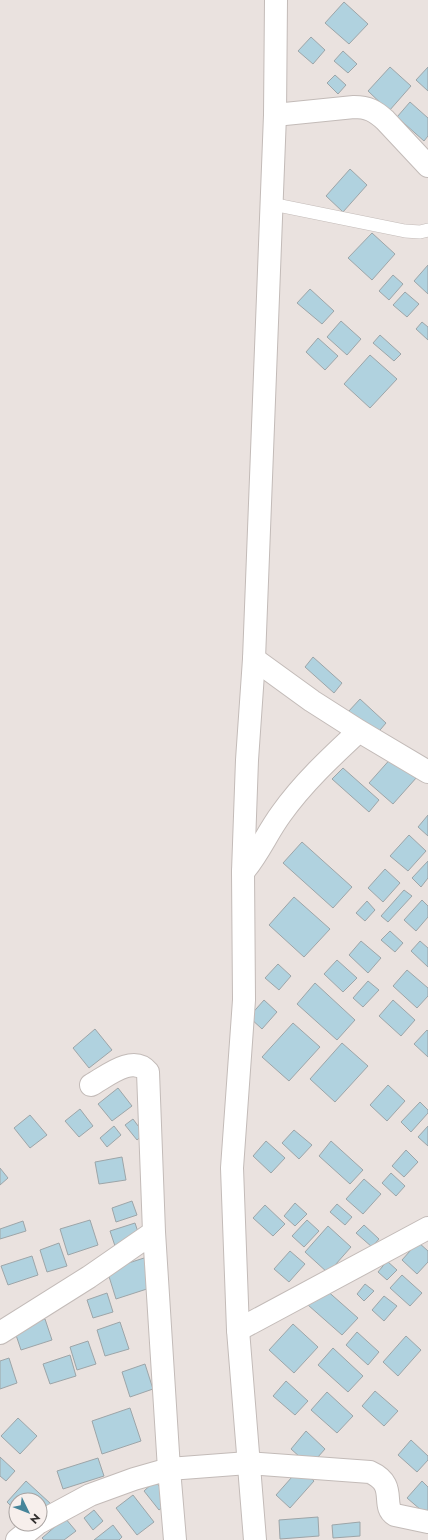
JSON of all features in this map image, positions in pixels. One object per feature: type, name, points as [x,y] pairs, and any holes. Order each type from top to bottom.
[{"type":"street","points":[[255,1540],[244,1463],[232,1168],[244,1000],[243,872],[247,760],[254,659],[272,204],[275,115],[276,0]]},
{"type":"street","points":[[275,115],[354,107],[368,108],[385,120],[428,166]]},
{"type":"street","points":[[254,659],[312,701],[359,732],[428,772]]},
{"type":"street","points":[[243,872],[251,863],[281,814],[298,792],[321,766],[359,732]]},
{"type":"street","points":[[92,1085],[129,1065],[138,1064],[144,1067],[148,1072],[154,1232],[175,1540]]},
{"type":"street","points":[[238,1330],[428,1228]]},
{"type":"street","points":[[0,1333],[89,1277],[154,1232]]},
{"type":"street","points":[[48,1518],[90,1496],[134,1479],[171,1469],[244,1463],[370,1472],[381,1478],[386,1485],[392,1513],[395,1515],[428,1522]]},
{"type":"street","points":[[17,1540],[27,1532]]},
{"type":"lane","points":[[272,204],[405,231],[420,232],[428,230]]},
{"type":"building","points":[[344,2],[368,24],[349,44],[325,23]]},
{"type":"building","points":[[311,37],[325,50],[313,64],[298,51]]},
{"type":"building","points":[[343,51],[357,64],[348,73],[334,61]]},
{"type":"building","points":[[390,67],[411,86],[389,111],[368,91]]},
{"type":"building","points":[[428,67],[428,91],[416,80]]},
{"type":"building","points":[[335,75],[346,85],[338,94],[327,83]]},
{"type":"building","points":[[410,102],[428,118],[428,136],[424,141],[397,117]]},
{"type":"building","points":[[350,169],[367,185],[343,212],[326,196]]},
{"type":"building","points":[[372,233],[395,254],[372,280],[348,258]]},
{"type":"building","points":[[428,265],[428,294],[414,281]]},
{"type":"building","points":[[393,275],[403,284],[389,300],[379,291]]},
{"type":"building","points":[[310,289],[334,311],[322,324],[297,303]]},
{"type":"building","points":[[405,292],[419,304],[407,317],[393,305]]},
{"type":"building","points":[[341,321],[361,339],[347,355],[327,337]]},
{"type":"building","points":[[422,322],[428,327],[428,340],[416,329]]},
{"type":"building","points":[[380,335],[401,354],[394,361],[373,343]]},
{"type":"building","points":[[318,338],[338,356],[325,370],[306,352]]},
{"type":"building","points":[[370,355],[397,379],[370,408],[344,384]]},
{"type":"building","points":[[313,657],[342,683],[334,693],[305,667]]},
{"type":"building","points":[[360,699],[386,723],[375,736],[348,712]]},
{"type":"building","points":[[393,756],[417,777],[393,804],[369,783]]},
{"type":"building","points":[[343,768],[379,800],[369,812],[332,779]]},
{"type":"building","points":[[428,815],[428,836],[418,827]]},
{"type":"building","points":[[409,835],[426,851],[408,871],[390,856]]},
{"type":"building","points":[[302,842],[352,887],[333,908],[283,863]]},
{"type":"building","points":[[428,861],[428,878],[421,887],[412,878]]},
{"type":"building","points":[[385,869],[400,883],[383,902],[368,888]]},
{"type":"building","points":[[404,890],[412,896],[388,922],[381,916]]},
{"type":"building","points":[[294,897],[330,929],[304,957],[269,925]]},
{"type":"building","points":[[422,900],[428,906],[428,917],[416,931],[404,920]]},
{"type":"building","points":[[367,901],[375,910],[365,921],[356,913]]},
{"type":"building","points":[[390,931],[403,943],[395,952],[381,940]]},
{"type":"building","points":[[361,941],[381,958],[368,973],[349,955]]},
{"type":"building","points":[[420,941],[428,948],[428,967],[411,951]]},
{"type":"building","points":[[337,960],[357,978],[343,992],[324,974]]},
{"type":"building","points":[[278,964],[291,976],[279,990],[265,978]]},
{"type":"building","points":[[407,970],[428,988],[428,996],[417,1008],[393,986]]},
{"type":"building","points":[[368,981],[379,990],[363,1007],[353,998]]},
{"type":"building","points":[[315,983],[355,1020],[337,1040],[297,1004]]},
{"type":"building","points":[[264,1000],[277,1012],[262,1029],[249,1017]]},
{"type":"building","points":[[393,1000],[415,1020],[401,1036],[379,1016]]},
{"type":"building","points":[[293,1023],[320,1047],[289,1081],[262,1057]]},
{"type":"building","points":[[95,1029],[112,1050],[89,1068],[73,1048]]},
{"type":"building","points":[[427,1030],[428,1031],[428,1057],[414,1044]]},
{"type":"building","points":[[342,1043],[368,1066],[335,1102],[310,1079]]},
{"type":"building","points":[[388,1085],[405,1101],[387,1121],[370,1105]]},
{"type":"building","points":[[118,1088],[132,1106],[112,1121],[98,1104]]},
{"type":"building","points":[[420,1102],[428,1110],[428,1113],[411,1132],[401,1122]]},
{"type":"building","points":[[80,1109],[93,1126],[79,1137],[65,1121]]},
{"type":"building","points":[[30,1115],[47,1135],[30,1148],[14,1128]]},
{"type":"building","points":[[133,1119],[144,1134],[137,1140],[125,1125]]},
{"type":"building","points":[[114,1126],[121,1135],[107,1147],[100,1138]]},
{"type":"building","points":[[428,1126],[428,1146],[418,1137]]},
{"type":"building","points":[[294,1130],[312,1145],[299,1159],[282,1143]]},
{"type":"building","points":[[266,1141],[285,1158],[271,1173],[253,1156]]},
{"type":"building","points":[[331,1141],[363,1170],[350,1184],[319,1156]]},
{"type":"building","points":[[406,1150],[418,1162],[404,1177],[392,1166]]},
{"type":"building","points":[[122,1157],[126,1180],[99,1184],[95,1162]]},
{"type":"building","points":[[0,1168],[8,1178],[0,1185]]},
{"type":"building","points":[[391,1173],[405,1186],[396,1196],[382,1183]]},
{"type":"building","points":[[364,1179],[381,1194],[363,1214],[346,1199]]},
{"type":"building","points":[[132,1201],[137,1215],[116,1222],[112,1208]]},
{"type":"building","points":[[295,1203],[307,1214],[295,1226],[284,1216]]},
{"type":"building","points":[[337,1204],[352,1217],[345,1225],[330,1212]]},
{"type":"building","points":[[265,1205],[285,1224],[273,1236],[253,1218]]},
{"type":"building","points":[[90,1220],[98,1245],[68,1255],[60,1229]]},
{"type":"building","points":[[307,1220],[319,1231],[304,1247],[292,1236]]},
{"type":"building","points":[[23,1221],[26,1231],[0,1239],[0,1229]]},
{"type":"building","points":[[135,1223],[140,1238],[115,1246],[110,1231]]},
{"type":"building","points":[[364,1225],[379,1239],[372,1247],[356,1233]]},
{"type":"building","points":[[328,1226],[351,1247],[328,1273],[305,1252]]},
{"type":"building","points":[[418,1242],[428,1251],[428,1262],[417,1274],[402,1260]]},
{"type":"building","points":[[59,1243],[67,1266],[47,1272],[40,1250]]},
{"type":"building","points":[[290,1251],[305,1264],[289,1282],[274,1269]]},
{"type":"building","points":[[32,1256],[38,1275],[8,1285],[1,1266]]},
{"type":"building","points":[[144,1258],[153,1287],[116,1299],[107,1270]]},
{"type":"building","points":[[387,1261],[397,1270],[387,1280],[378,1272]]},
{"type":"building","points":[[402,1275],[422,1293],[410,1306],[390,1288]]},
{"type":"building","points":[[365,1284],[374,1291],[364,1301],[357,1294]]},
{"type":"building","points":[[324,1288],[358,1318],[342,1335],[308,1305]]},
{"type":"building","points":[[107,1293],[113,1312],[93,1318],[87,1300]]},
{"type":"building","points":[[384,1296],[397,1306],[384,1321],[372,1310]]},
{"type":"building","points":[[45,1319],[52,1340],[21,1350],[14,1329]]},
{"type":"building","points":[[120,1322],[129,1349],[105,1356],[97,1330]]},
{"type":"building","points":[[293,1324],[318,1347],[294,1373],[269,1350]]},
{"type":"building","points":[[357,1332],[379,1352],[368,1365],[346,1345]]},
{"type":"building","points":[[406,1336],[421,1350],[398,1376],[383,1362]]},
{"type":"building","points":[[88,1341],[96,1364],[77,1370],[70,1347]]},
{"type":"building","points":[[333,1348],[363,1376],[348,1392],[318,1365]]},
{"type":"building","points":[[70,1355],[76,1376],[50,1384],[43,1364]]},
{"type":"building","points":[[9,1358],[17,1383],[0,1389],[0,1361]]},
{"type":"building","points":[[145,1364],[153,1389],[130,1397],[122,1372]]},
{"type":"building","points":[[286,1381],[308,1401],[295,1415],[273,1396]]},
{"type":"building","points":[[375,1391],[398,1411],[384,1426],[362,1406]]},
{"type":"building","points":[[327,1392],[353,1416],[337,1433],[311,1410]]},
{"type":"building","points":[[130,1408],[141,1441],[102,1454],[92,1421]]},
{"type":"building","points":[[18,1418],[37,1436],[20,1454],[1,1436]]},
{"type":"building","points":[[306,1431],[325,1449],[310,1466],[291,1449]]},
{"type":"building","points":[[411,1440],[428,1456],[428,1460],[417,1472],[398,1455]]},
{"type":"building","points":[[0,1457],[15,1471],[6,1481],[0,1476]]},
{"type":"building","points":[[98,1458],[104,1476],[63,1489],[57,1471]]},
{"type":"building","points":[[300,1468],[314,1481],[290,1508],[276,1495]]},
{"type":"building","points":[[26,1481],[38,1492],[16,1492]]},
{"type":"building","points":[[155,1481],[171,1501],[159,1510],[144,1491]]},
{"type":"building","points":[[422,1481],[428,1487],[428,1516],[407,1498]]},
{"type":"building","points":[[133,1495],[154,1522],[137,1535],[116,1508]]},
{"type":"building","points":[[94,1510],[103,1521],[93,1530],[84,1518]]},
{"type":"building","points":[[318,1517],[319,1536],[280,1539],[279,1520]]},
{"type":"building","points":[[65,1518],[76,1531],[64,1540],[44,1540],[42,1538]]},
{"type":"building","points":[[360,1522],[360,1536],[333,1538],[332,1525]]},
{"type":"building","points":[[113,1525],[122,1537],[119,1540],[94,1540]]}]
